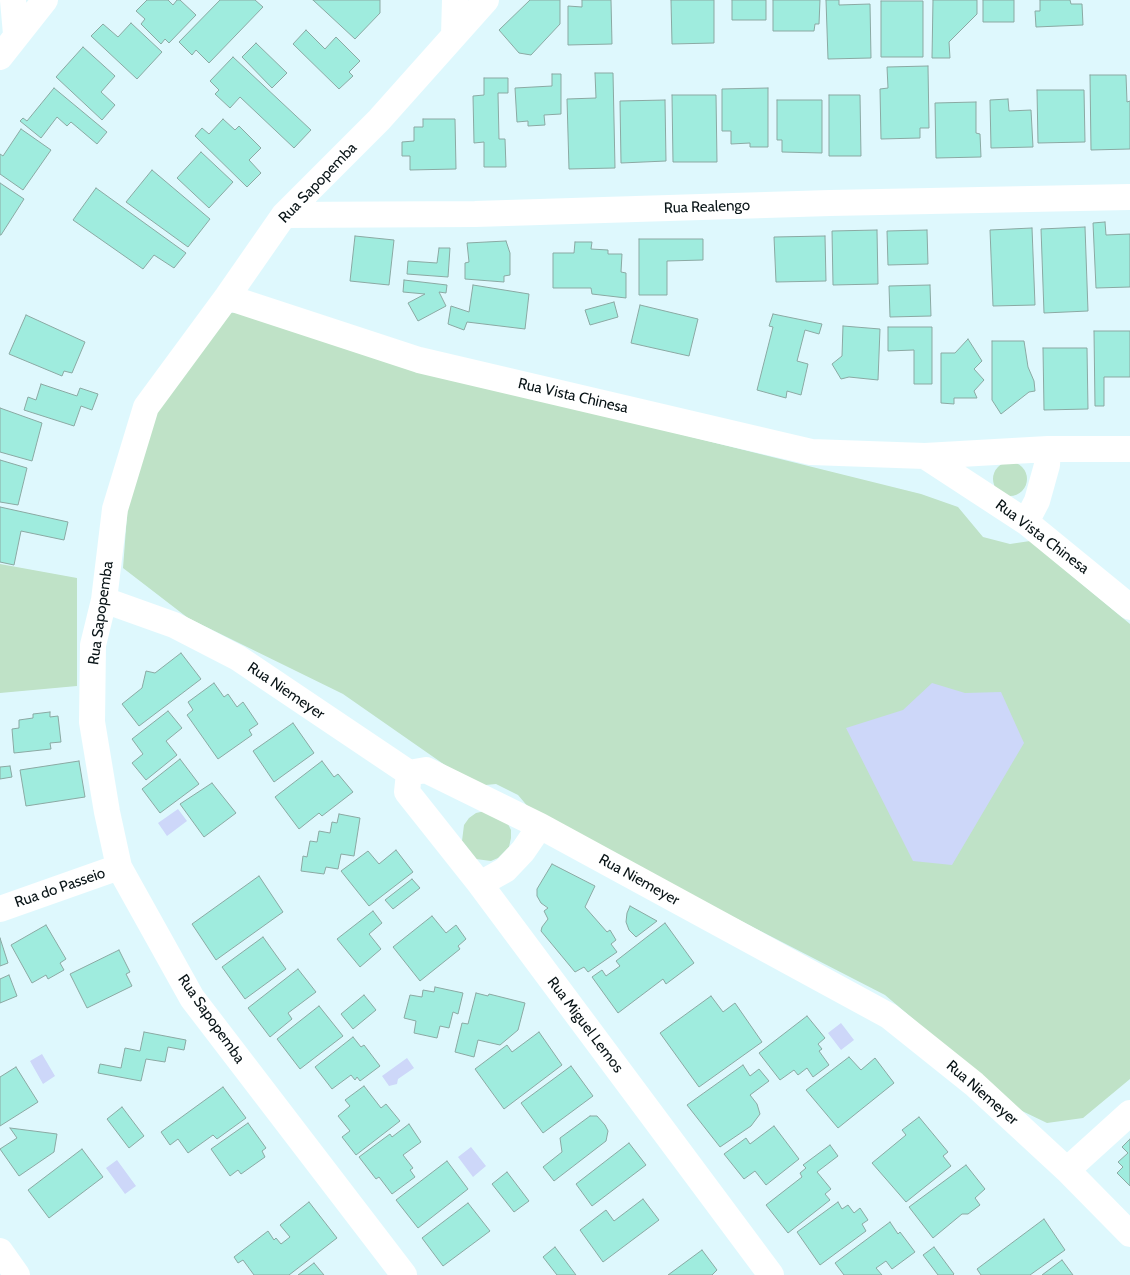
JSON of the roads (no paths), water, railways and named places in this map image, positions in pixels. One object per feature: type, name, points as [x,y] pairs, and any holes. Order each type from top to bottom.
[{"type":"street","points":[[13,0],[16,34]]},
{"type":"street","points":[[0,57],[16,34],[45,0]]},
{"type":"street","points":[[454,35],[455,0]]},
{"type":"street","name":"Rua Sapopemba","points":[[404,1275],[192,998],[120,868],[107,812],[92,722],[93,645],[104,600],[115,509],[146,406],[227,297],[284,214],[379,120],[486,0]]},
{"type":"street","name":"Rua Realengo","points":[[284,214],[474,214],[830,203],[1130,197]]},
{"type":"street","name":"Rua Vista Chinesa","points":[[227,297],[419,360],[811,452],[925,456],[1048,449],[1130,449]]},
{"type":"street","points":[[1026,522],[1040,492],[1047,465],[1048,449]]},
{"type":"street","name":"Rua Vista Chinesa","points":[[925,456],[1026,522],[1130,607]]},
{"type":"street","name":"Rua Niemeyer","points":[[104,600],[174,625],[238,658],[409,773],[426,770],[540,826],[889,1016],[974,1084],[1067,1170],[1130,1234]]},
{"type":"street","name":"Rua Miguel Lemos","points":[[409,773],[407,792],[480,884],[771,1275]]},
{"type":"street","points":[[480,884],[504,870],[524,851],[540,826]]},
{"type":"street","name":"Rua do Passeio","points":[[0,909],[120,868]]},
{"type":"street","points":[[1067,1170],[1130,1113]]},
{"type":"street","points":[[0,1251],[17,1275]]},
{"type":"water","points":[[932,683],[965,693],[1001,692],[1024,743],[952,865],[913,861],[846,728],[903,710]]},
{"type":"water","points":[[178,809],[187,821],[167,836],[158,823]]},
{"type":"water","points":[[841,1023],[854,1040],[841,1050],[828,1033]]},
{"type":"water","points":[[42,1054],[55,1076],[43,1084],[30,1061]]},
{"type":"water","points":[[407,1058],[414,1068],[398,1079],[397,1084],[389,1086],[382,1076]]},
{"type":"water","points":[[471,1147],[486,1166],[473,1177],[458,1157]]},
{"type":"water","points":[[117,1160],[136,1186],[125,1194],[106,1168]]}]
